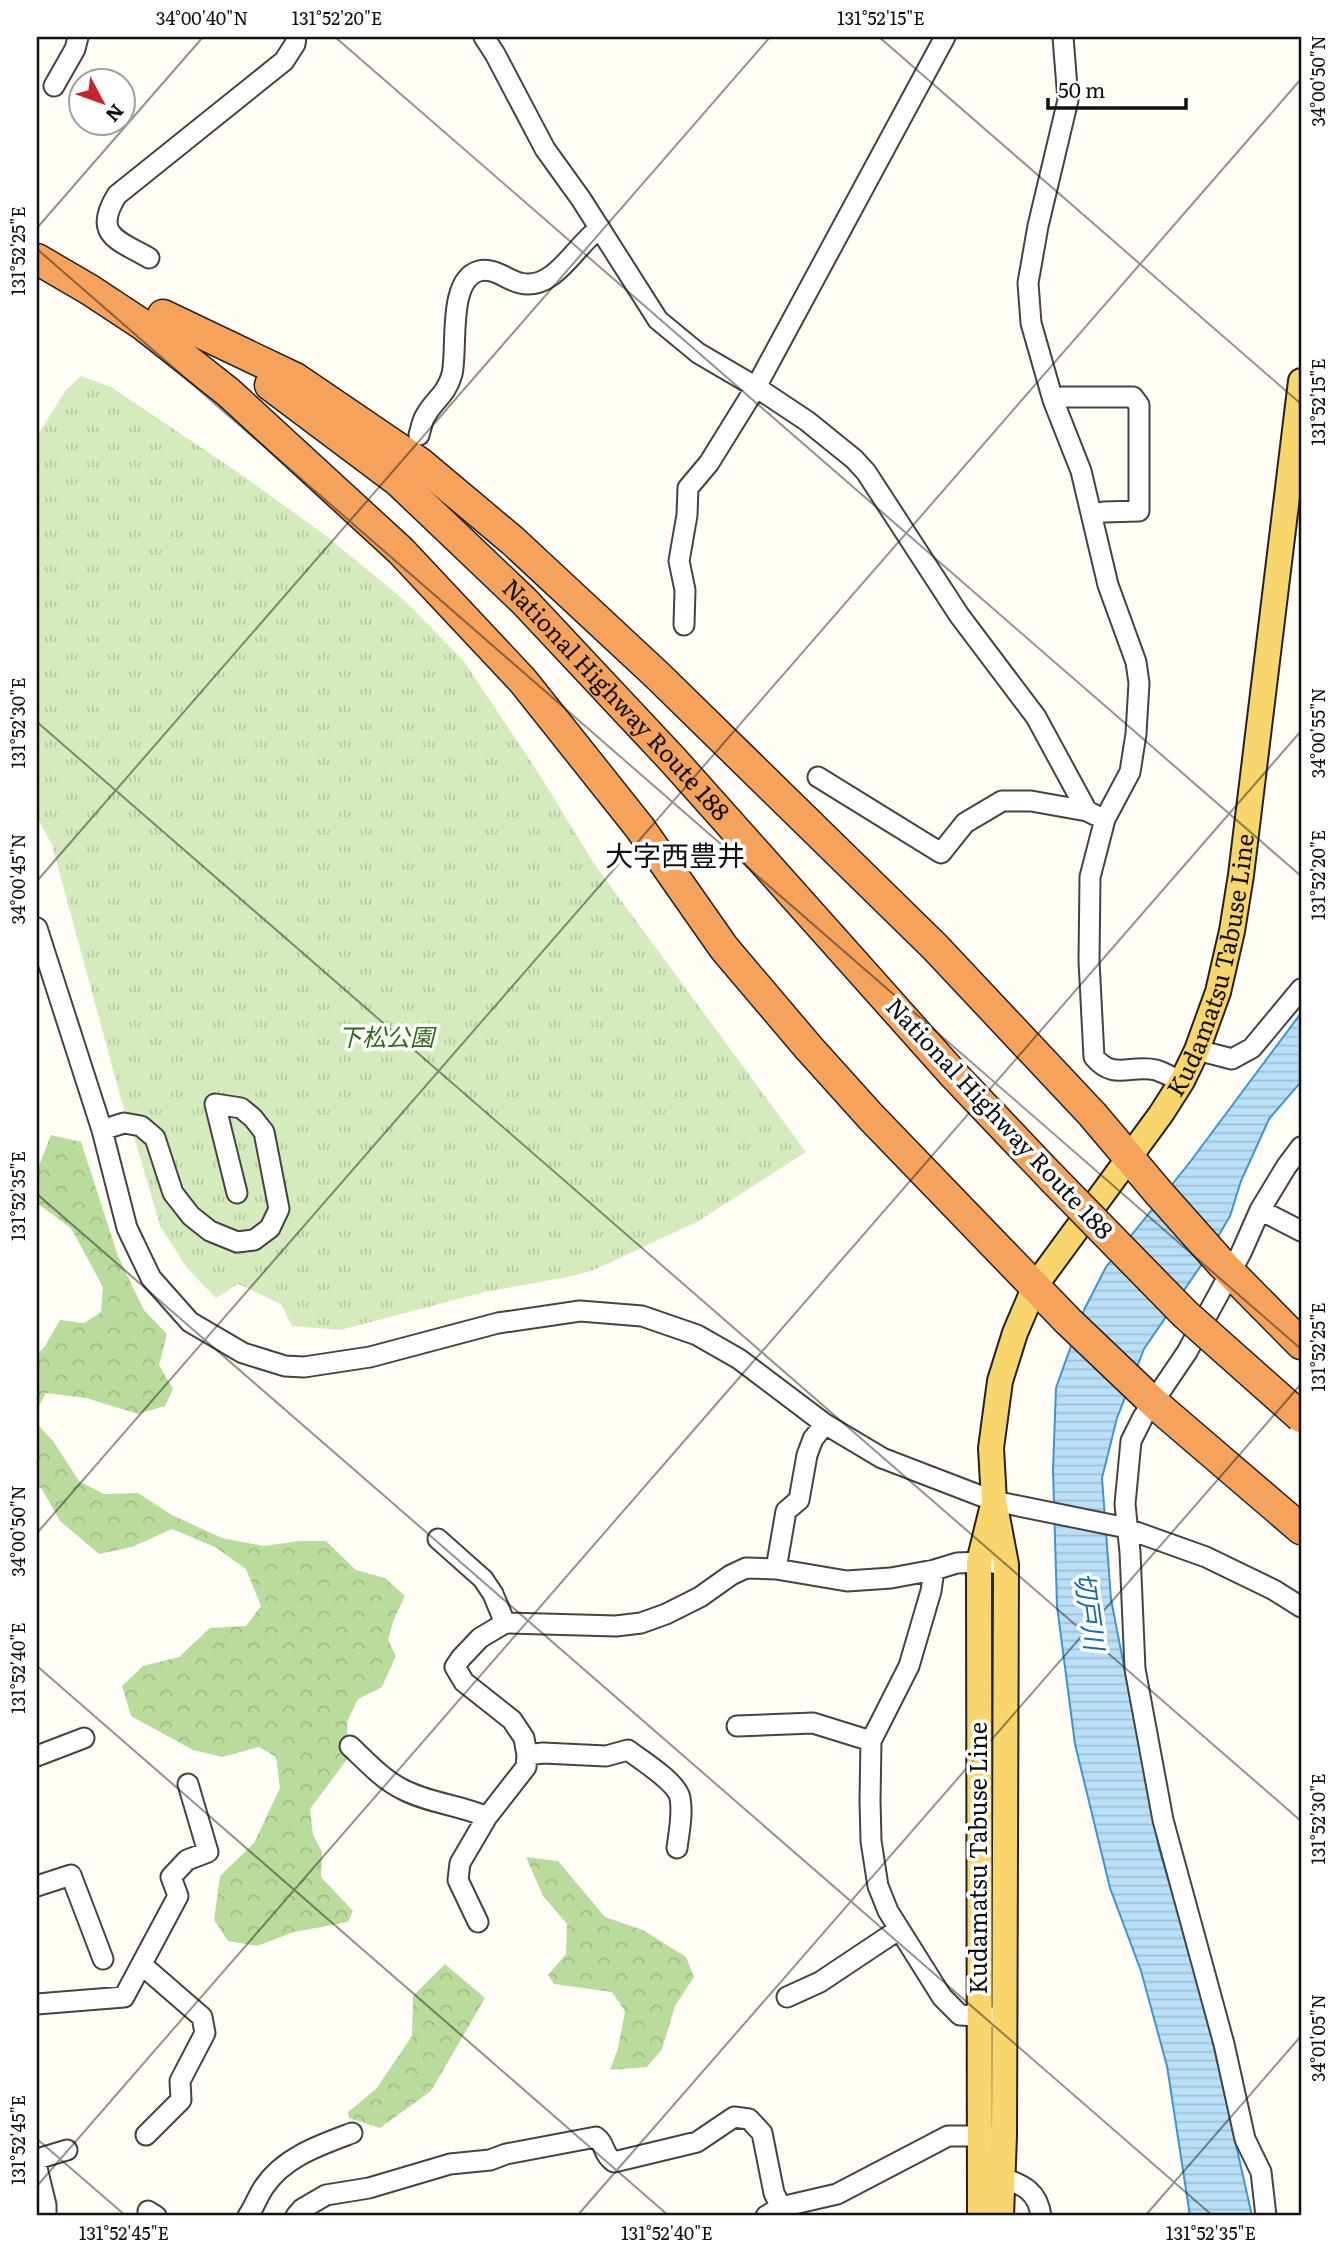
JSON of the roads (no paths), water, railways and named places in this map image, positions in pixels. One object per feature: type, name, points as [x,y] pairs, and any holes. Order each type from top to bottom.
[{"type":"highway","name":"National Highway Route 188","points":[[37,249],[84,271],[163,315],[279,391],[398,481],[524,601],[673,760],[954,1075],[1052,1178],[1185,1314],[1301,1417]]},
{"type":"highway","points":[[37,259],[143,325],[228,392],[401,551],[523,681],[639,828],[724,948],[871,1117],[1068,1321],[1150,1399],[1301,1529]]},
{"type":"highway","points":[[163,315],[295,378],[420,463],[513,541],[657,675],[935,947],[1092,1114],[1227,1268],[1301,1344]]},
{"type":"main road","name":"Kudamatsu Tabuse Line","points":[[991,2017],[1006,1564],[994,1501],[991,1448],[1000,1381],[1015,1333],[1035,1286],[1129,1159],[1182,1081],[1197,1050],[1218,992],[1232,931],[1301,381]]},
{"type":"main road","name":"Kudamatsu Tabuse Line","points":[[980,2216],[992,2136],[979,1562],[994,1501]]},
{"type":"main road","name":"Kudamatsu Tabuse Line","points":[[992,2136],[1003,2178],[1001,2216]]},
{"type":"street","points":[[54,86],[75,49],[78,37]]},
{"type":"street","points":[[149,258],[114,238],[107,226],[107,211],[117,195],[284,61],[295,44],[296,37]]},
{"type":"street","points":[[484,37],[545,149],[600,228],[658,320],[698,353],[756,387],[816,429],[866,472],[959,615],[1036,717],[1096,815]]},
{"type":"street","points":[[684,625],[685,590],[680,561],[688,488],[709,463],[756,387],[945,37]]},
{"type":"street","points":[[1063,37],[1068,100],[1038,226],[1028,283],[1031,323],[1053,400],[1081,471],[1108,585],[1136,662],[1139,683],[1136,734],[1130,772],[1096,815],[1090,877],[1089,961],[1094,1057],[1102,1067],[1116,1072],[1156,1070],[1182,1081]]},
{"type":"street","points":[[419,435],[426,415],[442,397],[452,375],[458,297],[465,281],[479,271],[494,271],[521,284],[539,283],[555,273],[589,235],[600,228]]},
{"type":"street","points":[[1053,400],[1062,397],[1133,397],[1139,405],[1139,511],[1103,512],[1093,515]]},
{"type":"street","points":[[818,778],[941,853],[965,823],[1002,800],[1031,801],[1096,815]]},
{"type":"street","points":[[37,928],[102,1130],[127,1228],[151,1278],[190,1322],[243,1353],[285,1366],[304,1367],[370,1357],[512,1321],[580,1311],[642,1316],[698,1335],[739,1359],[825,1424],[882,1458],[994,1501],[1125,1528],[1206,1557],[1301,1607]]},
{"type":"street","points":[[1197,1050],[1232,1059],[1252,1048],[1301,989]]},
{"type":"street","points":[[102,1130],[124,1123],[141,1126],[155,1138],[173,1193],[191,1216],[210,1231],[237,1242],[254,1240],[270,1228],[279,1209],[264,1132],[241,1108],[215,1104],[237,1193]]},
{"type":"street","points":[[1266,2216],[1261,2172],[1245,2139],[1224,2044],[1163,1819],[1135,1669],[1125,1504],[1130,1441],[1150,1399],[1187,1352],[1227,1268],[1286,1167],[1301,1147]]},
{"type":"street","points":[[1260,1210],[1301,1231]]},
{"type":"street","points":[[776,1569],[786,1511],[799,1500],[807,1454],[813,1439],[825,1424]]},
{"type":"street","points":[[438,1539],[483,1579],[493,1594],[505,1623]]},
{"type":"street","points":[[478,1922],[458,1880],[460,1863],[487,1817],[526,1767],[527,1755],[524,1738],[512,1720],[464,1682],[454,1667],[480,1638],[505,1623],[616,1626],[641,1623],[700,1597],[746,1568],[776,1569],[847,1581],[891,1578],[957,1563],[1006,1564]]},
{"type":"street","points":[[934,1570],[931,1591],[913,1644],[909,1666],[871,1741],[871,1841],[878,1886],[888,1911],[942,1997],[960,2015],[991,2017]]},
{"type":"street","points":[[737,1726],[813,1723],[871,1741]]},
{"type":"street","points":[[37,1756],[83,1738]]},
{"type":"street","points":[[350,1746],[402,1790],[487,1817]]},
{"type":"street","points":[[527,1755],[543,1753],[606,1756],[628,1750],[674,1786],[680,1796],[681,1817],[677,1848]]},
{"type":"street","points":[[37,2004],[124,1997],[178,1896],[171,1877],[187,1860],[208,1852],[188,1784]]},
{"type":"street","points":[[37,1886],[71,1875],[103,1959]]},
{"type":"street","points":[[786,1997],[820,1982],[898,1930]]},
{"type":"street","points":[[142,1965],[202,2017],[205,2033],[180,2081],[181,2100],[146,2135]]},
{"type":"street","points":[[296,2216],[302,2209],[327,2194],[369,2188],[450,2164],[490,2160],[506,2154],[596,2137],[602,2141],[607,2157],[614,2162],[697,2142],[734,2117],[750,2119],[762,2133],[774,2193],[785,2211],[837,2194],[948,2136],[992,2136]]},
{"type":"street","points":[[248,2216],[265,2186],[280,2170],[308,2150],[352,2133]]},
{"type":"street","points":[[37,2159],[67,2150]]},
{"type":"street","points":[[37,2168],[46,2216]]},
{"type":"street","points":[[1003,2178],[1025,2186],[1040,2204],[1041,2216]]},
{"type":"water","name":"切戸川","points":[[1301,1013],[1301,1082],[1269,1119],[1241,1181],[1230,1216],[1202,1264],[1144,1349],[1117,1418],[1102,1478],[1111,1599],[1159,1848],[1203,1998],[1252,2216],[1190,2216],[1167,2066],[1141,1971],[1110,1888],[1075,1744],[1057,1606],[1053,1470],[1056,1388],[1084,1310],[1106,1267],[1190,1162]]},
{"type":"district","name":"大字西豊井","points":[[675,856]]},
{"type":"park label","name":"下松公園","points":[[386,1038]]}]
